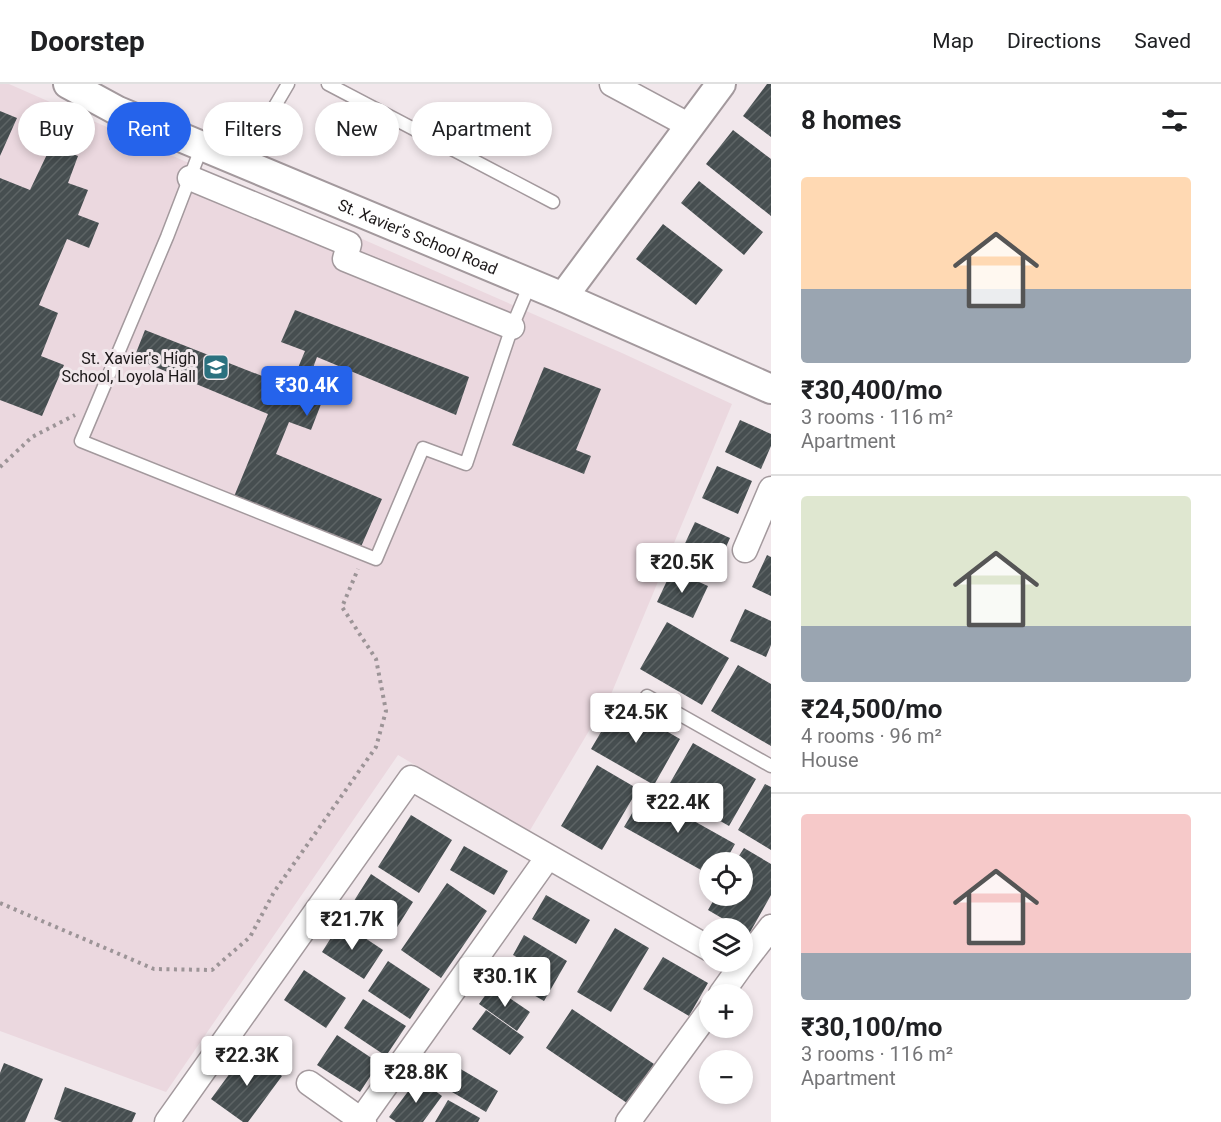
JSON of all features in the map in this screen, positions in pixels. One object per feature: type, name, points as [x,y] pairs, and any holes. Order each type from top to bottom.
[{"type":"street","name":"St. Xavier's School Road","points":[[68,84],[118,111],[563,297],[771,388]]},
{"type":"street","points":[[612,84],[690,126]]},
{"type":"street","points":[[563,297],[721,84]]},
{"type":"street","points":[[190,178],[349,244],[345,259],[512,327]]},
{"type":"street","points":[[745,550],[771,489]]},
{"type":"street","points":[[167,1122],[411,778],[699,942]]},
{"type":"street","points":[[309,1083],[362,1121],[548,857]]},
{"type":"street","points":[[753,947],[771,927]]},
{"type":"street","points":[[628,1122],[699,1025]]},
{"type":"lane","points":[[242,162],[288,84]]},
{"type":"lane","points":[[327,84],[553,202]]},
{"type":"lane","points":[[202,146],[167,237],[81,441],[376,559],[423,448],[466,464],[512,327],[530,284]]},
{"type":"lane","points":[[647,696],[771,766]]},
{"type":"path","points":[[0,467],[32,437],[97,404]]},
{"type":"path","points":[[0,903],[154,969],[212,970],[250,937],[274,892],[376,747],[386,711],[376,659],[342,607],[364,554]]},
{"type":"shaded area","points":[[0,84],[9,84],[50,102],[18,102],[18,156],[95,156],[95,122],[107,127],[107,156],[173,156],[622,353],[732,404],[612,692],[529,832],[398,755],[166,1092],[0,1031]]},
{"type":"building","points":[[767,84],[771,84],[771,137],[743,116]]},
{"type":"building","points":[[0,111],[17,118],[0,156]]},
{"type":"building","points":[[733,130],[771,159],[771,216],[706,164]]},
{"type":"building","points":[[46,156],[78,156],[68,183],[88,190],[78,215],[99,223],[89,248],[67,239],[39,305],[58,313],[41,356],[64,365],[42,416],[0,400],[0,178],[30,190]]},
{"type":"building","points":[[699,181],[763,232],[744,255],[681,203]]},
{"type":"building","points":[[663,224],[723,270],[696,305],[636,259]]},
{"type":"building","points":[[295,310],[469,377],[456,415],[317,357],[304,392],[323,399],[311,430],[289,422],[276,454],[382,499],[360,549],[233,499],[268,414],[134,358],[145,330],[290,387],[305,351],[281,342]]},
{"type":"building","points":[[544,367],[601,389],[576,450],[591,456],[584,474],[512,445]]},
{"type":"building","points":[[740,420],[771,434],[771,446],[761,469],[725,452]]},
{"type":"building","points":[[717,466],[752,481],[738,514],[702,498]]},
{"type":"building","points":[[695,522],[730,538],[716,570],[680,554]]},
{"type":"building","points":[[767,555],[771,557],[771,596],[752,587]]},
{"type":"building","points":[[672,570],[708,586],[693,618],[657,602]]},
{"type":"building","points":[[745,609],[771,621],[771,645],[766,657],[730,641]]},
{"type":"building","points":[[667,622],[729,658],[702,705],[640,669]]},
{"type":"building","points":[[738,665],[771,684],[771,746],[711,711]]},
{"type":"building","points":[[618,703],[680,739],[654,785],[591,749]]},
{"type":"building","points":[[693,743],[756,779],[729,826],[666,790]]},
{"type":"building","points":[[597,765],[638,789],[602,850],[561,826]]},
{"type":"building","points":[[765,784],[771,787],[771,850],[738,830]]},
{"type":"building","points":[[644,793],[735,844],[731,852],[699,852],[699,869],[624,827]]},
{"type":"building","points":[[411,815],[452,840],[419,893],[378,867]]},
{"type":"building","points":[[464,846],[508,871],[494,895],[450,870]]},
{"type":"building","points":[[753,853],[771,864],[771,895],[753,927],[753,918],[722,918],[708,910],[710,906],[753,906]]},
{"type":"building","points":[[371,874],[413,902],[394,932],[352,904]]},
{"type":"building","points":[[447,883],[487,911],[441,978],[401,950]]},
{"type":"building","points":[[546,895],[590,920],[576,944],[532,919]]},
{"type":"building","points":[[341,922],[383,950],[364,979],[322,952]]},
{"type":"building","points":[[615,928],[649,948],[611,1012],[577,992]]},
{"type":"building","points":[[524,935],[567,961],[544,1001],[523,989],[535,968],[513,955]]},
{"type":"building","points":[[663,957],[708,983],[699,984],[699,999],[689,1016],[643,989]]},
{"type":"building","points":[[388,961],[430,989],[410,1019],[368,991]]},
{"type":"building","points":[[304,970],[346,998],[326,1028],[284,1000]]},
{"type":"building","points":[[492,986],[530,1012],[517,1031],[479,1004]]},
{"type":"building","points":[[363,999],[406,1026],[386,1056],[344,1028]]},
{"type":"building","points":[[572,1009],[654,1064],[627,1103],[546,1048]]},
{"type":"building","points":[[486,1010],[524,1037],[510,1055],[472,1029]]},
{"type":"building","points":[[337,1035],[379,1063],[360,1092],[317,1065]]},
{"type":"building","points":[[247,1050],[282,1076],[248,1122],[243,1122],[211,1099]]},
{"type":"building","points":[[447,1061],[498,1091],[486,1112],[435,1082]]},
{"type":"building","points":[[4,1063],[43,1079],[25,1122],[0,1122],[0,1073]]},
{"type":"building","points":[[418,1078],[442,1096],[423,1122],[396,1122],[389,1117]]},
{"type":"building","points":[[65,1087],[136,1113],[132,1122],[62,1122],[54,1119]]},
{"type":"building","points":[[448,1100],[480,1118],[478,1122],[435,1122]]},
{"type":"place","name":"St. Xavier's High School, Loyola Hall","points":[[216,367]]}]
